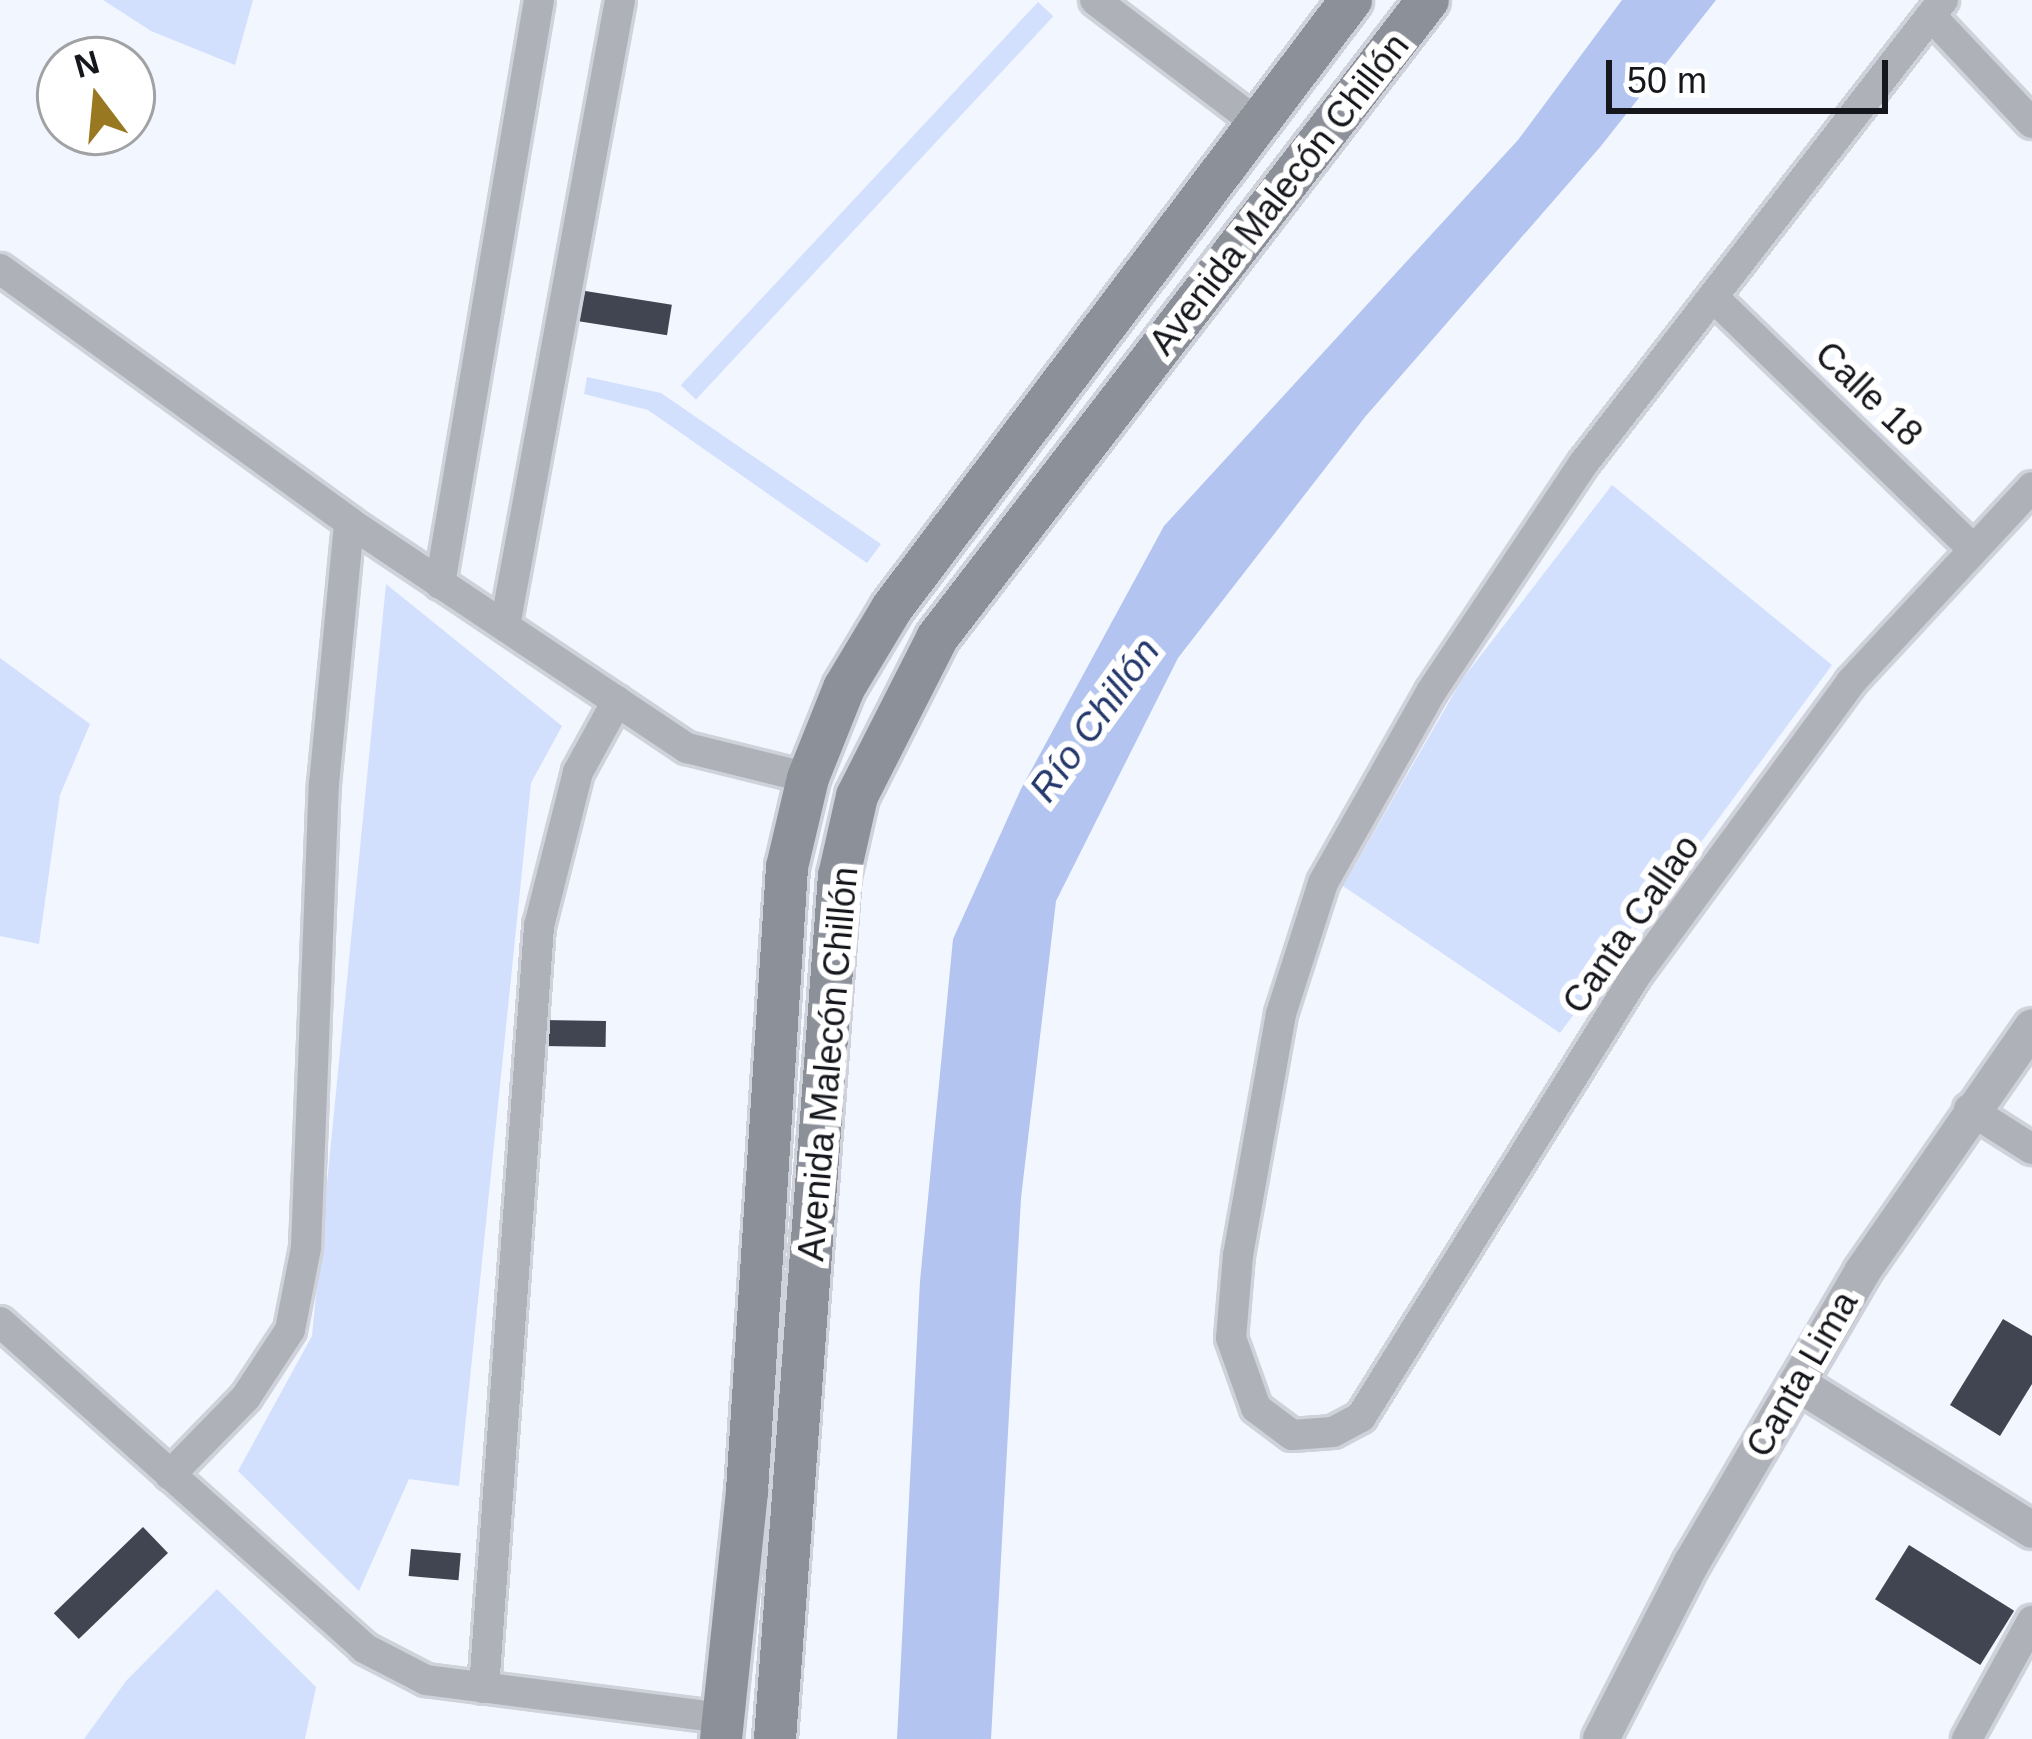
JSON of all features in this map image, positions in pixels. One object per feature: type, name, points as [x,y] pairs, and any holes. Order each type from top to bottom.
[{"type":"main road","name":"Avenida Malecón Chillón","points":[[722,1728],[747,1491],[787,867],[808,778],[844,688],[892,608],[1351,0]]},
{"type":"main road","name":"Avenida Malecón Chillón","points":[[776,1739],[838,876],[856,796],[937,638],[1428,0]]},
{"type":"street","points":[[440,584],[539,0]]},
{"type":"street","points":[[505,626],[620,0]]},
{"type":"street","points":[[1095,0],[1256,122]]},
{"type":"street","points":[[1714,298],[1937,8],[2032,122]]},
{"type":"street","points":[[0,269],[350,522],[687,748],[808,778]]},
{"type":"street","name":"Calle 18","points":[[1714,298],[1970,546]]},
{"type":"street","name":"Canta Callao","points":[[1714,298],[1583,464],[1409,728],[1323,883],[1281,1014],[1238,1255],[1232,1338],[1256,1408],[1292,1435],[1333,1432],[1361,1417],[1636,975],[1851,682],[1970,546],[2032,487]]},
{"type":"street","points":[[170,1474],[246,1397],[290,1330],[306,1248],[324,784],[350,522]]},
{"type":"street","points":[[484,1688],[539,926],[578,772],[617,701]]},
{"type":"street","name":"Canta Lima","points":[[1601,1739],[1797,1383],[1969,1109],[2032,1027]]},
{"type":"street","points":[[1969,1109],[2032,1149]]},
{"type":"street","points":[[0,1322],[364,1648],[426,1680],[722,1728]]},
{"type":"street","points":[[1797,1383],[2032,1530]]},
{"type":"street","points":[[1967,1739],[2032,1621]]},
{"type":"shaded area","points":[[103,0],[253,0],[235,65],[151,31]]},
{"type":"shaded area","points":[[1038,2],[1053,16],[696,400],[681,385]]},
{"type":"shaded area","points":[[587,377],[661,393],[881,544],[867,563],[648,410],[584,394]]},
{"type":"shaded area","points":[[1612,485],[1832,665],[1560,1033],[1343,886],[1461,681]]},
{"type":"shaded area","points":[[386,584],[562,726],[531,783],[459,1486],[409,1479],[359,1591],[238,1471],[312,1336]]},
{"type":"shaded area","points":[[0,658],[90,724],[60,795],[39,944],[0,936]]},
{"type":"shaded area","points":[[217,1589],[316,1687],[305,1739],[84,1739],[126,1681]]},
{"type":"water","name":"Río Chillón","points":[[1622,0],[1716,0],[1601,146],[1365,417],[1178,658],[1056,901],[1021,1198],[991,1739],[897,1739],[920,1281],[953,939],[1021,789],[1164,526],[1518,140]]},
{"type":"building","points":[[579,290],[672,305],[667,335],[574,321]]},
{"type":"building","points":[[543,1020],[606,1021],[606,1047],[543,1046]]},
{"type":"building","points":[[2003,1319],[2032,1336],[2032,1384],[2000,1436],[1950,1405]]},
{"type":"building","points":[[143,1527],[168,1553],[79,1639],[54,1613]]},
{"type":"building","points":[[1909,1545],[2014,1611],[1980,1665],[1875,1599]]},
{"type":"building","points":[[411,1549],[461,1553],[458,1580],[409,1576]]}]
